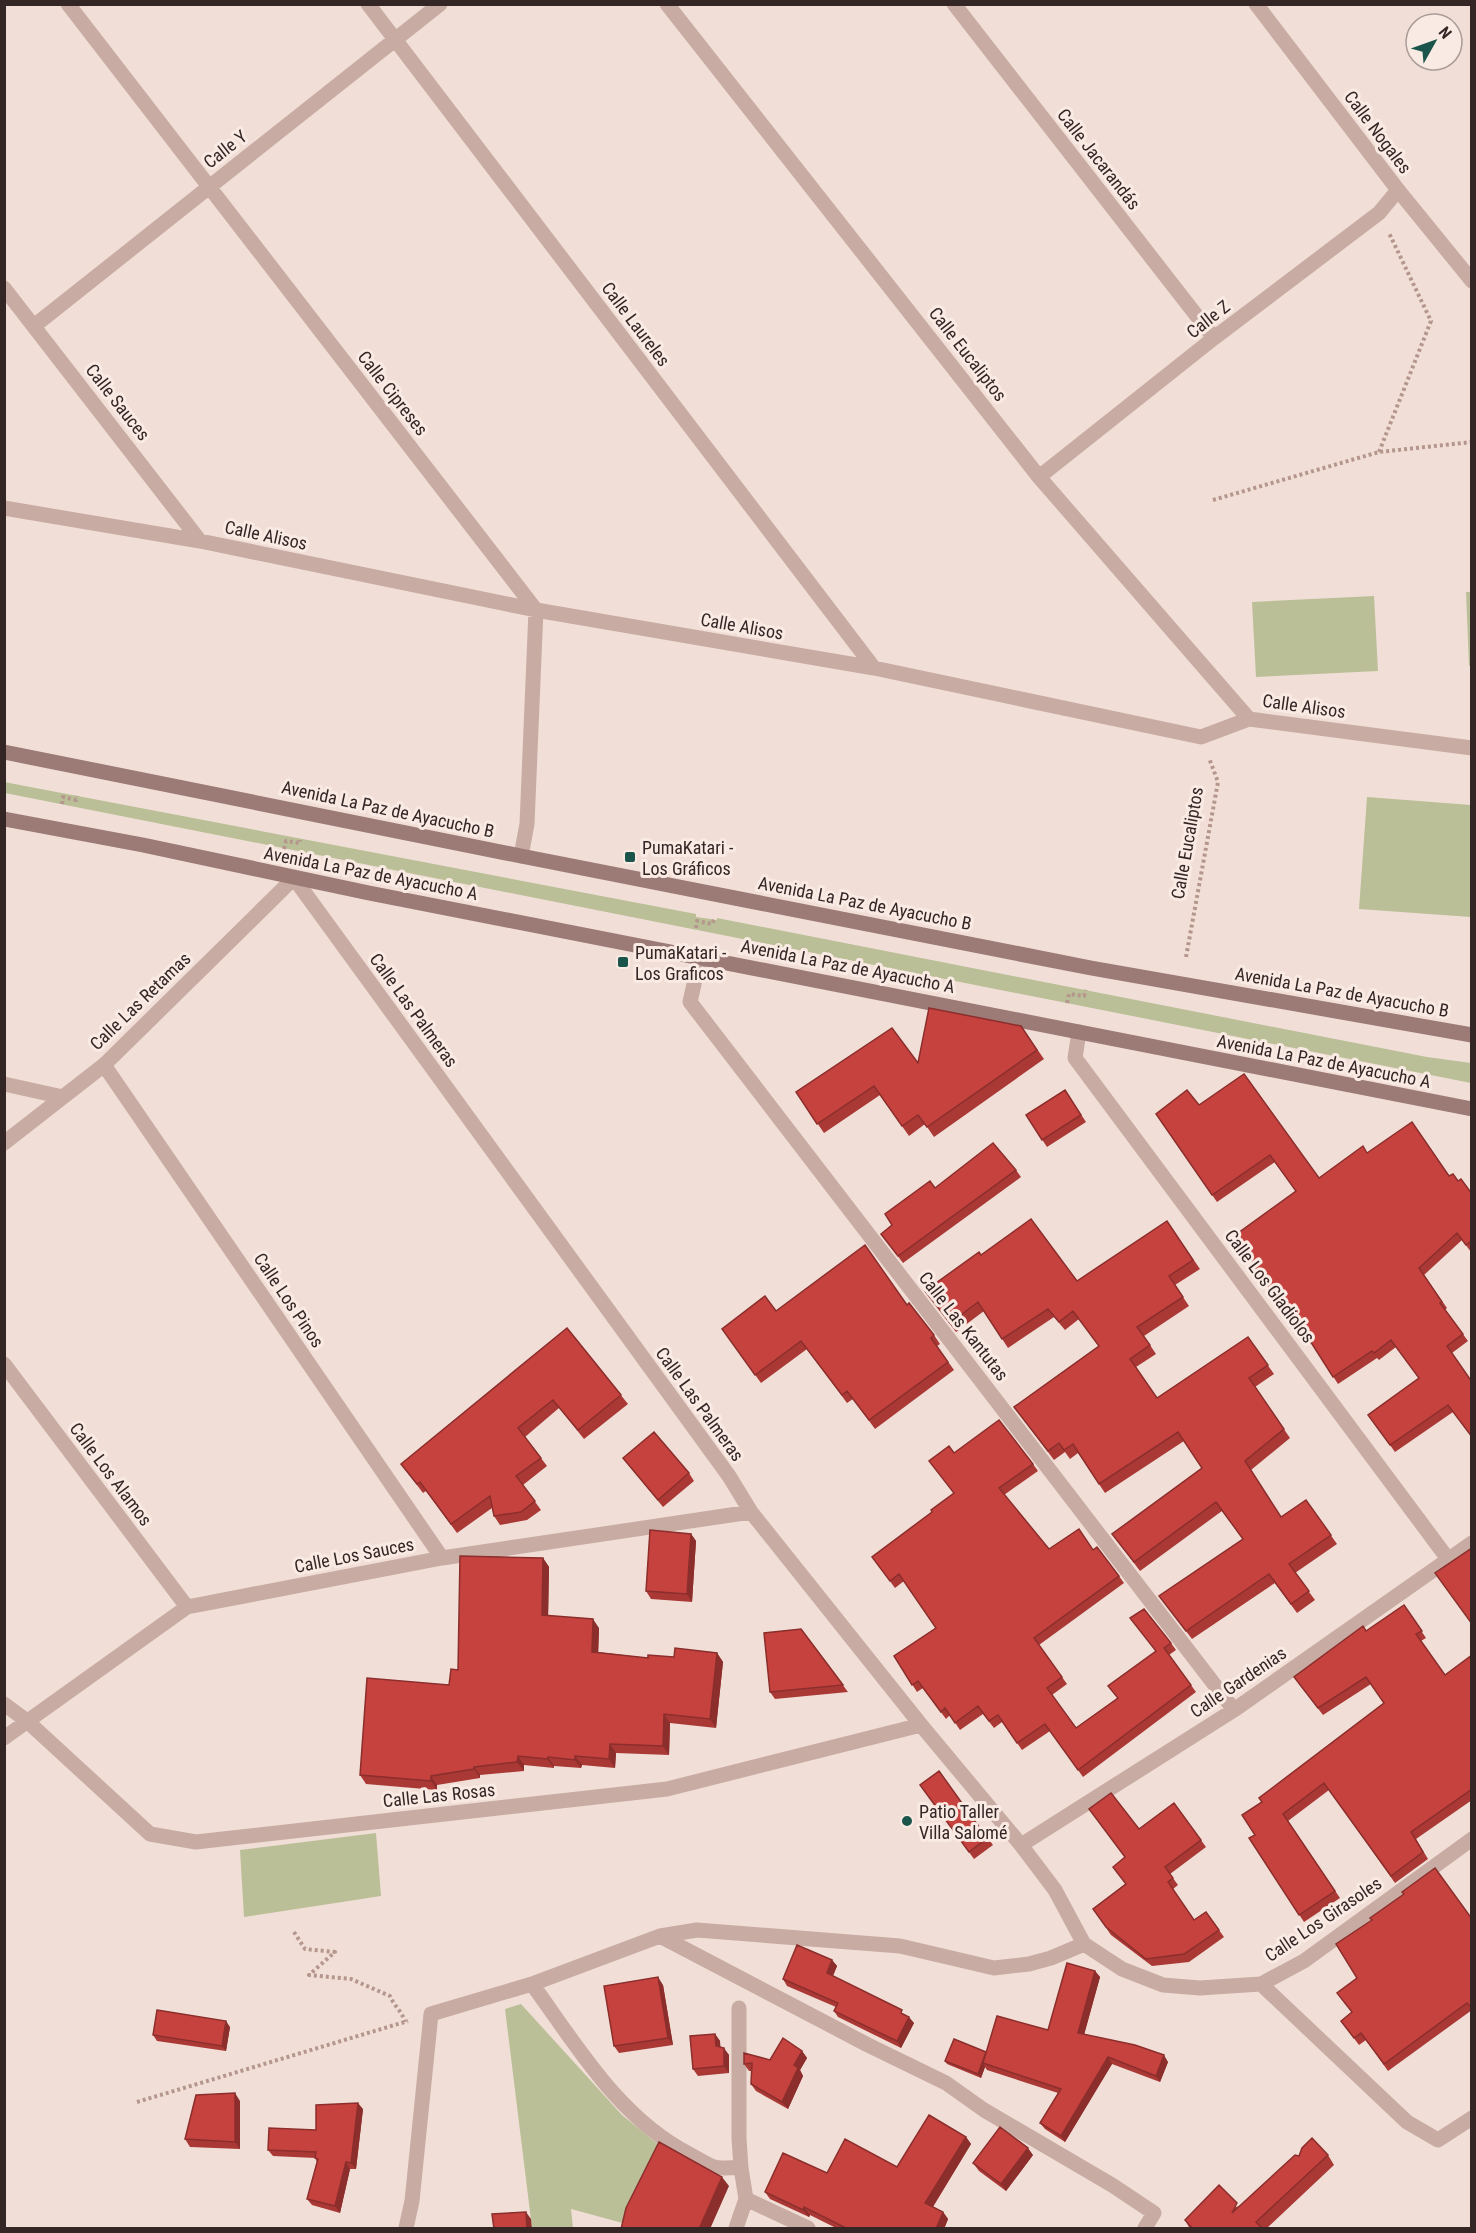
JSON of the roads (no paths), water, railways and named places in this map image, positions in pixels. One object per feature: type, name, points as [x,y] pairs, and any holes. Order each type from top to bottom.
[{"type":"main road","name":"Avenida La Paz de Ayacucho B","points":[[4,752],[1091,968],[1472,1035]]},
{"type":"main road","name":"Avenida La Paz de Ayacucho A","points":[[4,819],[1472,1109]]},
{"type":"street","name":"Calle Cipreses","points":[[68,4],[536,610]]},
{"type":"street","name":"Calle Laureles","points":[[368,4],[874,668]]},
{"type":"street","name":"Calle Y","points":[[34,326],[440,4]]},
{"type":"street","name":"Calle Eucaliptos","points":[[667,4],[1039,477],[1249,719]]},
{"type":"street","name":"Calle Jacarandás","points":[[954,4],[1214,338]]},
{"type":"street","name":"Calle Nogales","points":[[1256,4],[1398,190],[1472,281]]},
{"type":"street","name":"Calle Z","points":[[1039,477],[1214,338],[1379,213],[1398,190]]},
{"type":"street","name":"Calle Sauces","points":[[4,288],[200,541]]},
{"type":"street","name":"Calle Alisos","points":[[4,508],[200,541],[536,610],[874,668],[1201,737],[1249,719],[1472,748]]},
{"type":"street","points":[[521,856],[527,824],[536,610]]},
{"type":"street","name":"Calle Las Retamas","points":[[4,1143],[104,1065],[294,878]]},
{"type":"street","name":"Calle Las Palmeras","points":[[294,878],[722,1467],[751,1512],[921,1725],[1021,1845],[1054,1890],[1084,1944]]},
{"type":"street","name":"Calle Las Kantutas","points":[[700,957],[690,1002],[1234,1710]]},
{"type":"street","name":"Calle Los Gladiolos","points":[[1079,1032],[1075,1058],[1448,1559]]},
{"type":"street","name":"Calle Los Pinos","points":[[104,1065],[442,1558]]},
{"type":"street","points":[[4,1084],[63,1097]]},
{"type":"street","name":"Calle Los Alamos","points":[[4,1364],[187,1607]]},
{"type":"street","name":"Calle Los Sauces","points":[[4,1738],[187,1607],[442,1558],[751,1512]]},
{"type":"street","name":"Calle Gardenias","points":[[1021,1845],[1234,1710],[1472,1543]]},
{"type":"street","name":"Calle Las Rosas","points":[[4,1704],[27,1721],[150,1834],[196,1842],[667,1789],[921,1725]]},
{"type":"street","name":"Calle Los Girasoles","points":[[1084,1944],[1122,1969],[1163,1985],[1200,1988],[1261,1984],[1304,1961],[1472,1839]]},
{"type":"street","points":[[406,2229],[414,2179],[431,2014],[532,1984],[660,1936],[697,1930],[900,1946],[994,1968],[1029,1964],[1051,1958],[1084,1944]]},
{"type":"street","points":[[660,1936],[868,2045],[946,2083],[984,2110],[1113,2185],[1154,2213],[1144,2229]]},
{"type":"street","points":[[532,1984],[604,2083],[656,2133],[678,2148],[714,2167],[741,2168]]},
{"type":"street","points":[[1261,1984],[1407,2122],[1438,2140],[1472,2118]]},
{"type":"street","points":[[736,2229],[746,2199],[741,2168],[739,2008]]},
{"type":"street","points":[[746,2199],[808,2229]]},
{"type":"place","name":"PumaKatari - Los Gráficos","points":[[630,857]]},
{"type":"place","name":"PumaKatari - Los Graficos","points":[[623,962]]},
{"type":"place","name":"Patio Taller Villa Salomé","points":[[907,1821]]}]
